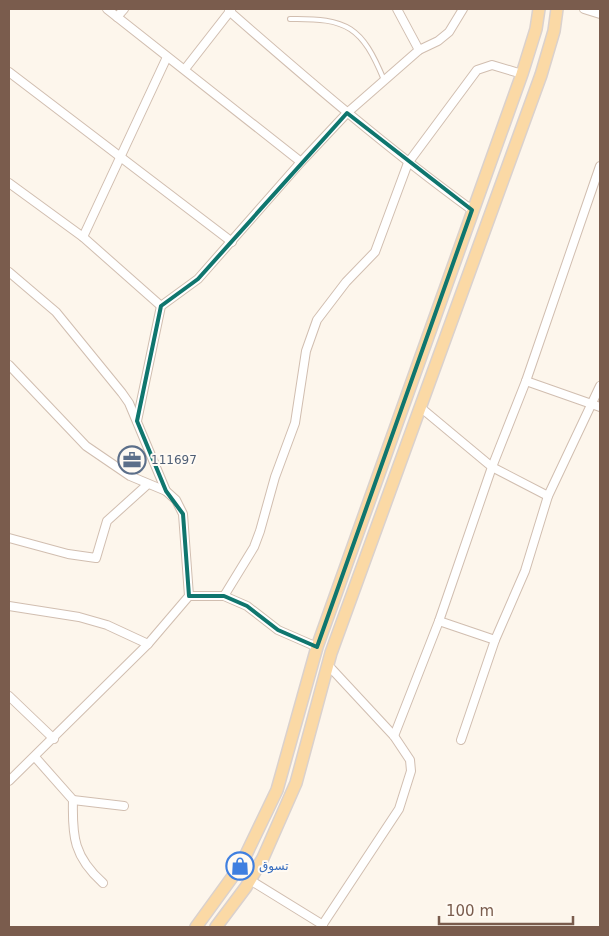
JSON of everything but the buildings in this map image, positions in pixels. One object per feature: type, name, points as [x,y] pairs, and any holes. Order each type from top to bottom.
[{"type":"main road","points":[[196,927],[240,865],[277,790],[317,647],[522,74],[536,29],[539,9]]},
{"type":"main road","points":[[216,927],[250,880],[274,836],[296,783],[328,665],[540,75],[554,31],[557,9]]},
{"type":"street","points":[[108,9],[301,162]]},
{"type":"street","points":[[117,17],[124,9]]},
{"type":"street","points":[[397,9],[419,50]]},
{"type":"street","points":[[584,9],[600,14]]},
{"type":"street","points":[[185,69],[231,10],[347,113],[408,163],[472,210]]},
{"type":"street","points":[[136,421],[161,306],[192,285],[347,113],[419,50],[438,41],[449,32],[461,10]]},
{"type":"street","points":[[82,237],[168,57]]},
{"type":"street","points":[[224,596],[254,547],[260,531],[295,423],[306,350],[318,320],[346,282],[375,252],[408,163],[477,70],[492,65],[522,74]]},
{"type":"street","points":[[9,72],[232,242]]},
{"type":"street","points":[[394,736],[439,621],[492,467],[526,381],[600,166]]},
{"type":"street","points":[[9,184],[82,237],[161,306]]},
{"type":"street","points":[[9,272],[56,312],[88,348],[129,403],[166,491]]},
{"type":"street","points":[[9,365],[86,446],[130,476],[166,491],[176,500],[183,514],[189,596],[148,644],[54,739],[9,781]]},
{"type":"street","points":[[526,381],[597,405]]},
{"type":"street","points":[[461,740],[494,640],[519,587],[548,496],[597,405],[600,386]]},
{"type":"street","points":[[420,407],[492,467],[548,496]]},
{"type":"street","points":[[9,538],[68,554],[96,558],[107,521],[148,484]]},
{"type":"street","points":[[189,596],[224,596],[247,606],[278,630],[317,647]]},
{"type":"street","points":[[9,606],[107,625],[148,644]]},
{"type":"street","points":[[439,621],[494,640]]},
{"type":"street","points":[[250,880],[322,926],[399,809],[406,792],[411,771],[410,760],[394,736],[328,665]]},
{"type":"street","points":[[9,696],[54,739]]},
{"type":"street","points":[[34,757],[73,800],[124,806]]},
{"type":"street","points":[[73,800],[72,832],[76,846],[91,872],[103,883]]},
{"type":"lane","points":[[290,18],[323,18],[354,30],[372,53],[384,81]]},
{"type":"highlighted area","points":[[347,113],[472,210],[317,647],[278,630],[247,606],[224,596],[189,596],[183,514],[166,491],[137,421],[161,306],[198,279]]},
{"type":"place","name":"111697","points":[[132,460]]},
{"type":"place","name":"تسوق","points":[[240,866]]}]
